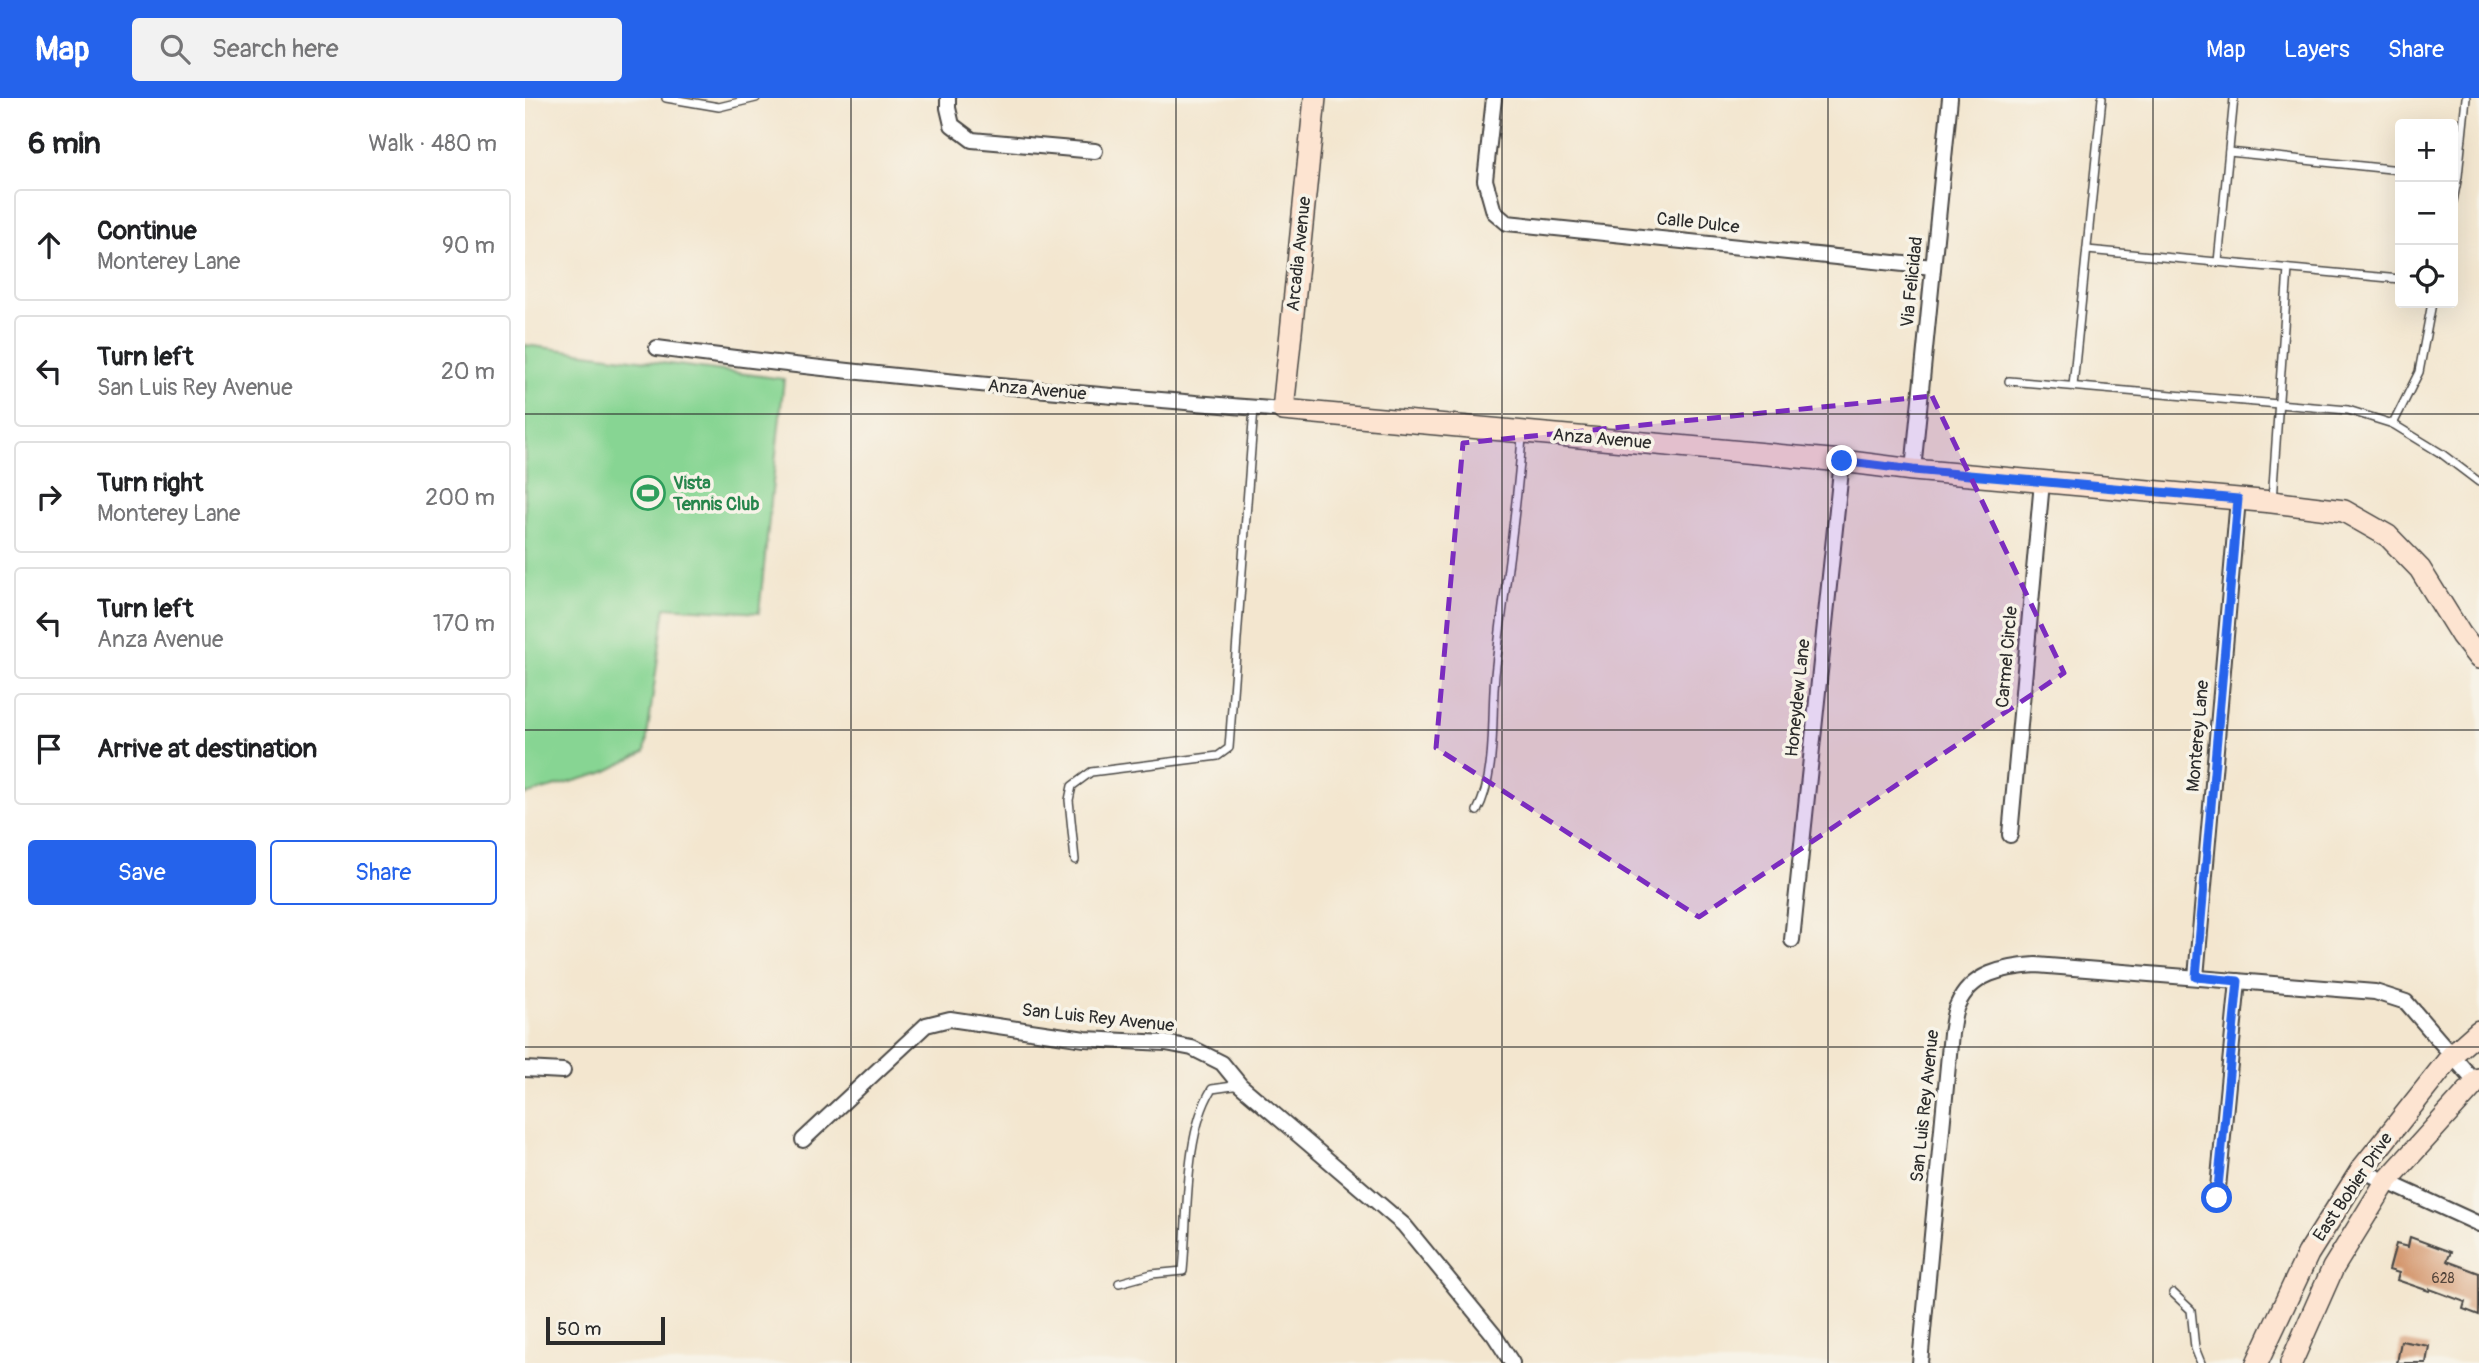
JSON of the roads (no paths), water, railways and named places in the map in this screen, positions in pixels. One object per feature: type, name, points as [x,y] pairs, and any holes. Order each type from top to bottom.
[{"type":"street","points":[[949,98],[952,125],[972,141],[1095,151]]},
{"type":"street","name":"Arcadia Avenue","points":[[1283,410],[1315,98]]},
{"type":"street","name":"Calle Dulce","points":[[1494,98],[1485,180],[1495,212],[1507,223],[1933,267]]},
{"type":"street","name":"Via Felicidad","points":[[1913,470],[1950,98]]},
{"type":"street","name":"Anza Avenue","points":[[657,348],[928,381],[1842,461],[2344,511],[2388,536],[2420,569],[2461,635],[2479,658]]},
{"type":"street","name":"Honeydew Lane","points":[[1792,940],[1842,461]]},
{"type":"street","name":"Carmel Circle","points":[[2010,835],[2042,482]]},
{"type":"street","name":"Monterey Lane","points":[[2196,977],[2238,499]]},
{"type":"street","name":"San Luis Rey Avenue","points":[[1920,1363],[1951,1033],[1956,1007],[1971,986],[1993,971],[2036,965],[2375,992],[2406,1002],[2477,1081]]},
{"type":"street","points":[[2217,1198],[2238,981]]},
{"type":"street","name":"San Luis Rey Avenue","points":[[803,1140],[926,1025],[950,1019],[1085,1039],[1165,1043],[1192,1048],[1222,1063],[1240,1084],[1404,1225],[1494,1335],[1512,1363]]},
{"type":"street","name":"East Bobier Drive","points":[[2257,1363],[2308,1254],[2361,1170],[2453,1054],[2479,1031]]},
{"type":"street","points":[[525,1069],[563,1071]]},
{"type":"street","name":"East Bobier Drive","points":[[2291,1363],[2333,1268],[2386,1182],[2477,1081]]},
{"type":"street","points":[[2361,1170],[2479,1224]]},
{"type":"lane","points":[[666,98],[719,107],[756,98]]},
{"type":"lane","points":[[2073,386],[2102,98]]},
{"type":"lane","points":[[2218,262],[2234,98]]},
{"type":"lane","points":[[2458,154],[2466,98]]},
{"type":"lane","points":[[2229,152],[2395,169]]},
{"type":"lane","points":[[2087,250],[2395,279]]},
{"type":"lane","points":[[2272,502],[2288,268]]},
{"type":"lane","points":[[2393,424],[2419,372],[2432,308]]},
{"type":"lane","points":[[2009,381],[2348,410],[2393,424],[2442,454],[2479,482]]},
{"type":"lane","points":[[1076,860],[1069,800],[1072,786],[1091,772],[1218,756],[1229,748],[1254,408]]},
{"type":"lane","points":[[1477,811],[1485,796],[1489,768],[1496,674],[1523,432]]},
{"type":"lane","points":[[1119,1283],[1152,1274],[1183,1271],[1187,1193],[1199,1115],[1212,1088],[1240,1084]]},
{"type":"lane","points":[[2173,1293],[2191,1310],[2196,1348],[2201,1363]]},
{"type":"place","name":"Vista Tennis Club","points":[[648,493]]}]
